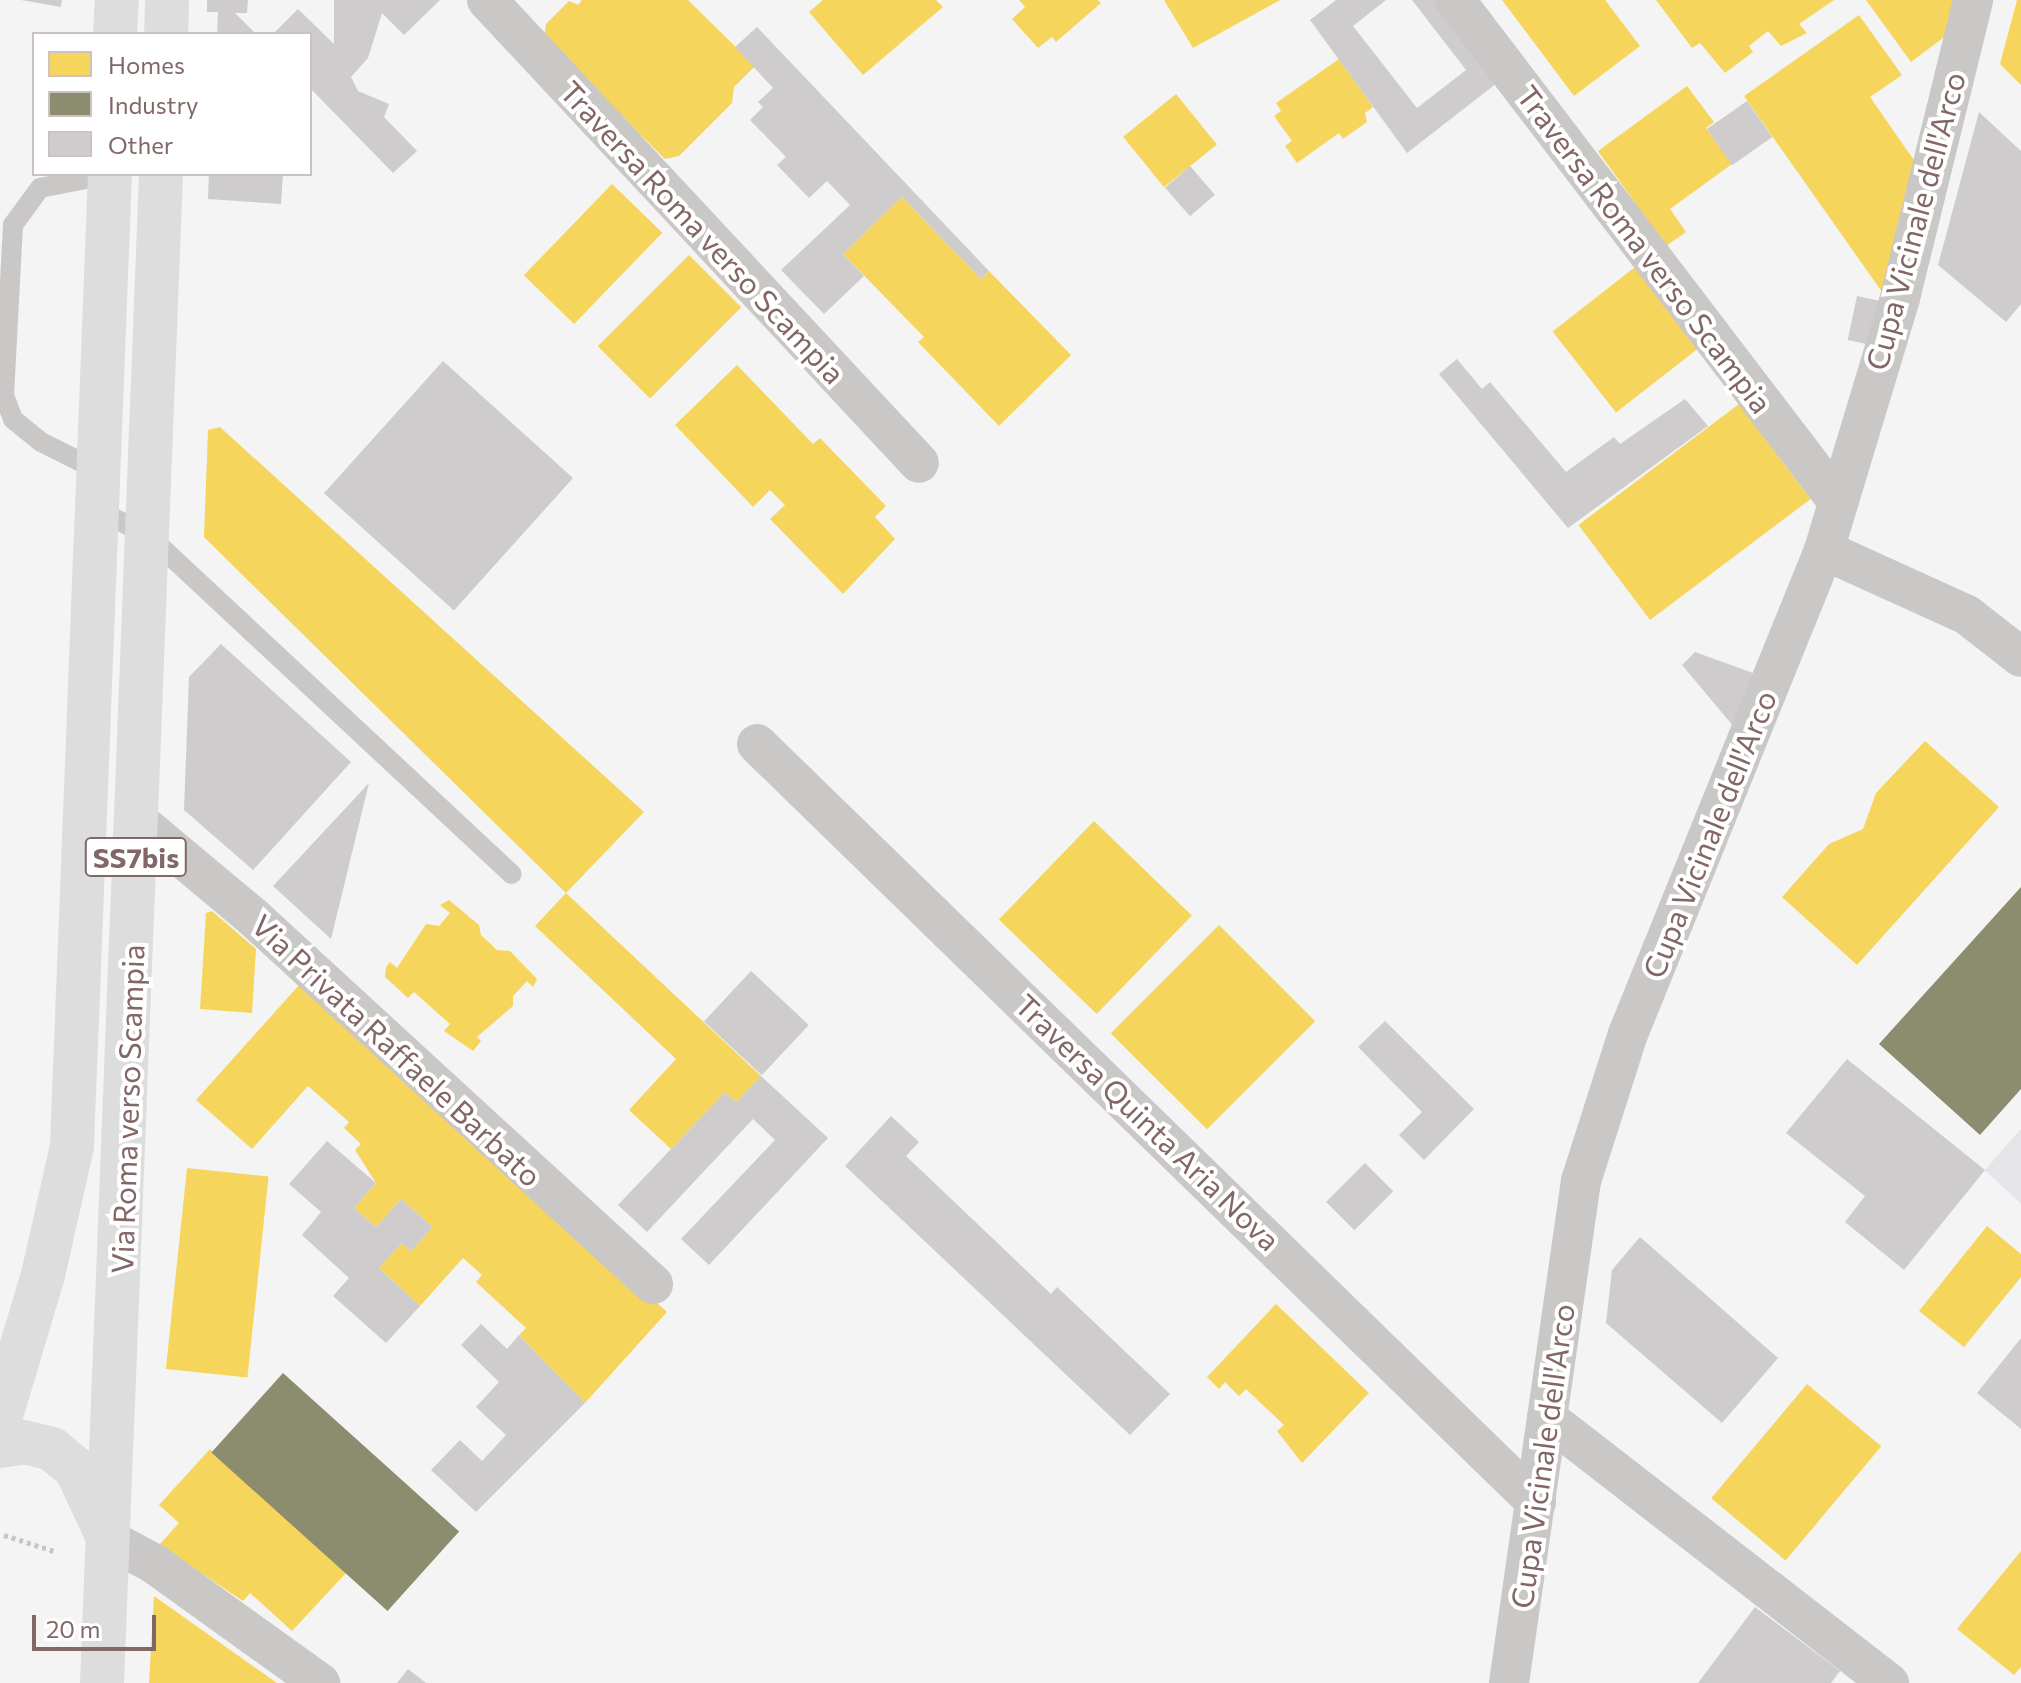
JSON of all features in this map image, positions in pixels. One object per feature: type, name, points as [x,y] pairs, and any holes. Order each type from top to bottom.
[{"type":"main road","points":[[115,32],[117,0]]},
{"type":"main road","points":[[166,32],[167,0]]},
{"type":"main road","name":"Via Roma verso Scampia","points":[[0,1419],[43,1275],[72,1146],[110,176]]},
{"type":"main road","name":"Via Roma verso Scampia","points":[[102,1683],[161,176]]},
{"type":"main road","points":[[0,1446],[24,1442],[52,1449],[76,1469],[108,1539]]},
{"type":"street","name":"Traversa Roma verso Scampia","points":[[487,0],[919,463]]},
{"type":"street","name":"Traversa Roma verso Scampia","points":[[1455,0],[1836,499]]},
{"type":"street","name":"Cupa Vicinale dell'Arco","points":[[1509,1683],[1581,1181],[1628,1034],[1824,550],[1836,499],[1900,298],[1973,0]]},
{"type":"street","points":[[1824,550],[1967,615],[2021,657]]},
{"type":"street","name":"Traversa Quinta Aria Nova","points":[[757,744],[1536,1502]]},
{"type":"street","name":"Via Privata Raffaele Barbato","points":[[137,820],[253,917],[653,1284]]},
{"type":"street","points":[[1547,1418],[1889,1683]]},
{"type":"street","points":[[108,1539],[153,1563],[320,1683]]},
{"type":"lane","points":[[100,176],[40,188],[13,225],[4,396],[13,419],[148,535],[512,874]]},
{"type":"path","points":[[4,1535],[54,1551]]},
{"type":"shaded area","points":[[2021,1129],[2021,1204],[1985,1170]]},
{"type":"building: Homes","points":[[582,0],[688,0],[755,66],[734,87],[732,103],[679,156],[665,159],[544,39],[546,24],[569,1],[578,5]]},
{"type":"building: Homes","points":[[823,0],[936,0],[943,7],[863,75],[809,12]]},
{"type":"building: Homes","points":[[1019,0],[1098,0],[1101,3],[1056,42],[1052,37],[1038,48],[1012,19],[1025,7]]},
{"type":"building: Homes","points":[[1164,0],[1280,0],[1193,48]]},
{"type":"building: Homes","points":[[1502,0],[1605,0],[1640,46],[1574,96]]},
{"type":"building: Homes","points":[[1656,0],[1834,0],[1799,24],[1807,33],[1781,46],[1768,31],[1749,46],[1753,52],[1725,73],[1700,43],[1692,48]]},
{"type":"building: Homes","points":[[1866,0],[1955,0],[1947,35],[1911,62]]},
{"type":"building: Homes","points":[[2017,0],[2021,0],[2021,85],[2000,64]]},
{"type":"building: Homes","points":[[1859,15],[1902,75],[1870,97],[1918,166],[1882,292],[1744,96]]},
{"type":"building: Homes","points":[[1339,59],[1373,107],[1365,113],[1367,122],[1343,139],[1339,133],[1297,163],[1285,146],[1292,141],[1274,116],[1281,111],[1276,103]]},
{"type":"building: Homes","points":[[1687,86],[1714,122],[1706,128],[1732,164],[1670,209],[1686,232],[1666,246],[1598,151]]},
{"type":"building: Homes","points":[[1176,94],[1217,145],[1164,187],[1123,137]]},
{"type":"building: Homes","points":[[612,184],[662,233],[574,324],[524,275]]},
{"type":"building: Homes","points":[[902,197],[981,279],[989,271],[1071,355],[999,426],[918,342],[924,337],[843,254]]},
{"type":"building: Homes","points":[[689,255],[741,307],[650,399],[598,346]]},
{"type":"building: Homes","points":[[1644,260],[1707,341],[1616,413],[1553,331]]},
{"type":"building: Homes","points":[[737,365],[813,444],[820,438],[886,506],[875,517],[895,539],[843,594],[770,519],[785,505],[770,490],[753,507],[675,425]]},
{"type":"building: Homes","points":[[1739,404],[1811,499],[1650,620],[1578,525]]},
{"type":"building: Homes","points":[[220,427],[644,812],[566,893],[204,537],[208,430]]},
{"type":"building: Homes","points":[[1925,741],[1999,807],[1857,965],[1782,897],[1829,844],[1863,829],[1876,793]]},
{"type":"building: Homes","points":[[1094,821],[1192,915],[1097,1014],[999,920]]},
{"type":"building: Homes","points":[[566,893],[761,1076],[736,1102],[725,1092],[671,1149],[629,1110],[676,1059],[535,926]]},
{"type":"building: Homes","points":[[449,900],[479,925],[481,935],[497,950],[510,951],[537,979],[533,987],[527,981],[513,996],[513,1006],[477,1037],[481,1041],[473,1051],[444,1031],[450,1024],[414,992],[408,998],[385,977],[386,967],[390,962],[397,968],[426,924],[439,926],[450,913],[440,905]]},
{"type":"building: Homes","points":[[212,911],[256,949],[252,1013],[200,1009],[206,913]]},
{"type":"building: Homes","points":[[1219,925],[1315,1021],[1207,1129],[1111,1033]]},
{"type":"building: Homes","points":[[300,984],[667,1312],[585,1403],[519,1335],[526,1328],[476,1282],[482,1275],[463,1258],[420,1306],[379,1268],[402,1243],[411,1251],[433,1227],[401,1199],[376,1227],[354,1208],[376,1183],[355,1150],[361,1144],[344,1128],[349,1122],[308,1086],[252,1149],[196,1100]]},
{"type":"building: Homes","points":[[187,1168],[269,1177],[247,1377],[166,1369]]},
{"type":"building: Homes","points":[[1987,1226],[2021,1254],[2021,1277],[1964,1347],[1919,1311]]},
{"type":"building: Homes","points":[[1276,1304],[1369,1393],[1302,1463],[1277,1431],[1284,1425],[1246,1389],[1239,1396],[1225,1382],[1219,1389],[1207,1377]]},
{"type":"building: Homes","points":[[1807,1384],[1881,1446],[1786,1560],[1711,1498]]},
{"type":"building: Homes","points":[[210,1449],[346,1573],[292,1631],[250,1593],[243,1601],[159,1545],[179,1523],[159,1505]]},
{"type":"building: Homes","points":[[2021,1551],[2021,1667],[2014,1675],[1957,1629]]},
{"type":"building: Homes","points":[[154,1596],[277,1683],[149,1683]]},
{"type":"building: Industry","points":[[2021,887],[2021,1089],[1980,1135],[1879,1044]]},
{"type":"building: Industry","points":[[283,1373],[459,1532],[388,1611],[211,1453]]},
{"type":"building: Other","points":[[21,0],[62,0],[61,7]]},
{"type":"building: Other","points":[[207,0],[248,0],[247,13],[235,13],[254,32],[217,32],[218,12],[207,12]]},
{"type":"building: Other","points":[[334,0],[440,0],[404,35],[382,13],[368,58],[351,77],[358,91],[389,104],[384,117],[417,151],[393,173],[312,90],[312,32],[275,32],[298,9],[334,44]]},
{"type":"building: Other","points":[[1336,0],[1386,0],[1353,26],[1417,108],[1466,70],[1412,0],[1448,0],[1506,76],[1407,153],[1310,20]]},
{"type":"building: Other","points":[[757,27],[989,271],[981,279],[902,197],[843,254],[864,276],[824,314],[781,270],[850,205],[827,181],[809,198],[777,165],[786,157],[750,120],[763,107],[758,102],[773,88],[735,47]]},
{"type":"building: Other","points":[[1747,101],[1772,137],[1732,165],[1707,129]]},
{"type":"building: Other","points":[[1979,112],[2021,151],[2021,304],[2006,322],[1938,265]]},
{"type":"building: Other","points":[[1190,166],[1215,195],[1190,216],[1165,188]]},
{"type":"building: Other","points":[[209,176],[283,176],[281,204],[208,199]]},
{"type":"building: Other","points":[[1857,296],[1880,301],[1871,345],[1848,340]]},
{"type":"building: Other","points":[[1457,359],[1482,389],[1490,382],[1566,472],[1614,437],[1620,444],[1685,399],[1708,426],[1568,528],[1439,374]]},
{"type":"building: Other","points":[[443,361],[573,478],[454,610],[324,493]]},
{"type":"building: Other","points":[[221,644],[351,762],[253,870],[184,810],[189,677]]},
{"type":"building: Other","points":[[1695,652],[1753,673],[1734,727],[1682,665]]},
{"type":"building: Other","points":[[369,783],[331,939],[273,886]]},
{"type":"building: Other","points":[[751,971],[809,1025],[762,1075],[704,1021]]},
{"type":"building: Other","points":[[1385,1021],[1474,1109],[1424,1160],[1399,1135],[1422,1112],[1358,1047]]},
{"type":"building: Other","points":[[1847,1059],[1985,1170],[1904,1270],[1845,1222],[1865,1196],[1786,1133]]},
{"type":"building: Other","points":[[761,1076],[828,1138],[709,1265],[681,1239],[775,1140],[753,1119],[647,1232],[618,1205],[725,1092],[736,1102]]},
{"type":"building: Other","points":[[891,1116],[919,1142],[906,1156],[1051,1294],[1057,1287],[1170,1394],[1130,1435],[845,1166]]},
{"type":"building: Other","points":[[327,1141],[376,1183],[354,1208],[376,1227],[401,1199],[433,1227],[411,1251],[402,1243],[379,1268],[420,1306],[386,1343],[333,1296],[349,1278],[302,1235],[321,1212],[289,1184]]},
{"type":"building: Other","points":[[1365,1163],[1393,1191],[1354,1230],[1326,1202]]},
{"type":"building: Other","points":[[1640,1237],[1778,1358],[1722,1423],[1606,1323],[1612,1270]]},
{"type":"building: Other","points":[[481,1324],[507,1349],[519,1335],[585,1403],[476,1512],[431,1470],[460,1440],[482,1461],[506,1435],[476,1407],[499,1382],[461,1345]]},
{"type":"building: Other","points":[[2021,1338],[2021,1429],[1977,1393]]},
{"type":"building: Other","points":[[1755,1607],[1840,1671],[1831,1683],[1698,1683]]},
{"type":"building: Other","points":[[408,1669],[426,1683],[397,1683]]}]
